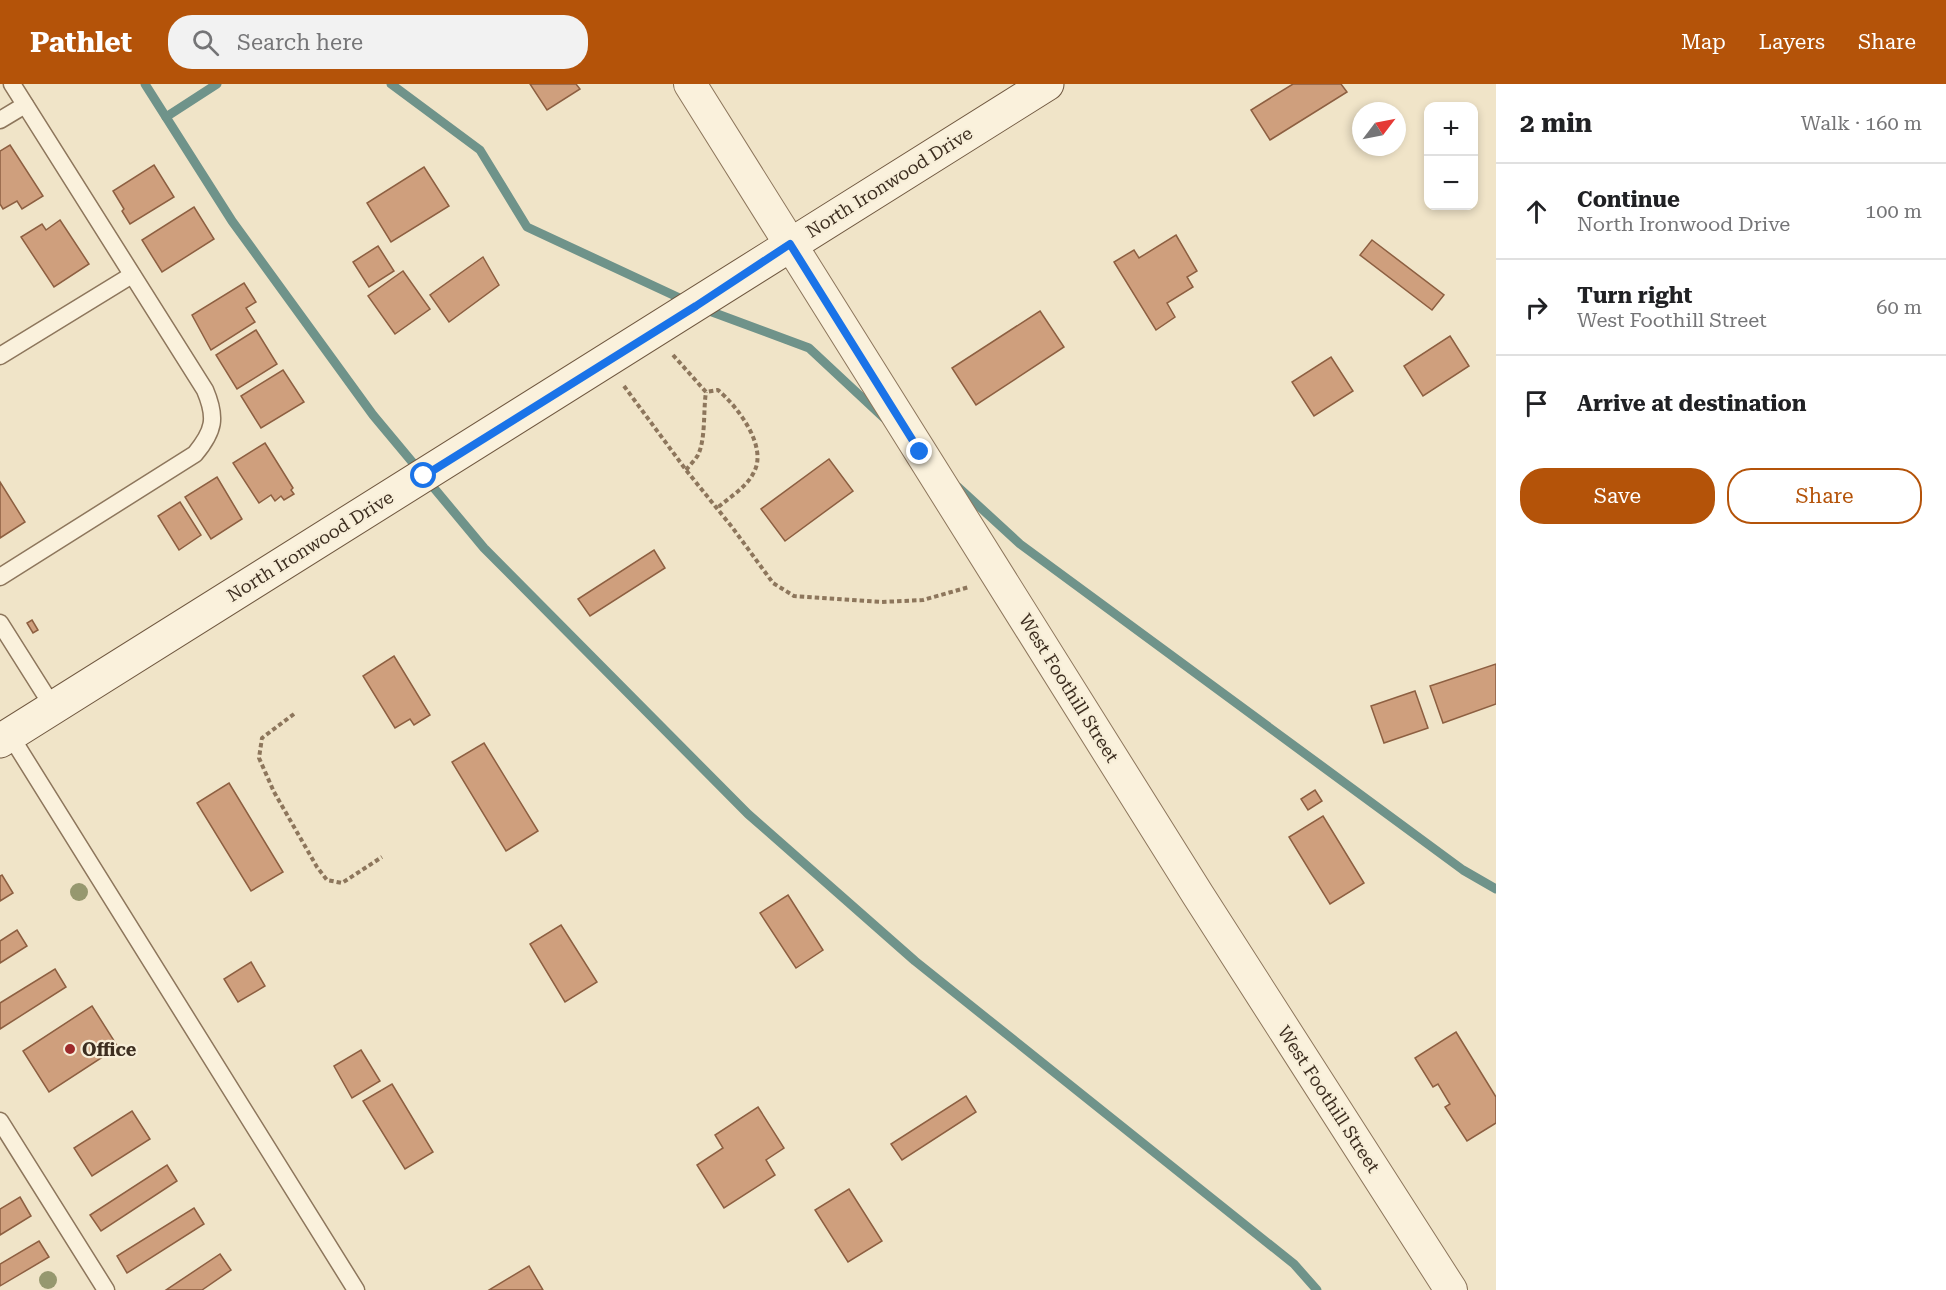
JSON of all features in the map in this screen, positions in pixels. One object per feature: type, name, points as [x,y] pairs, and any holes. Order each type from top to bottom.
[{"type":"street","name":"West Foothill Street","points":[[690,84],[1204,904],[1451,1290]]},
{"type":"street","name":"North Ironwood Drive","points":[[5,738],[1047,84]]},
{"type":"lane","points":[[0,577],[195,454],[206,440],[213,424],[212,406],[205,390],[12,84]]},
{"type":"lane","points":[[0,120],[25,105]]},
{"type":"lane","points":[[0,356],[132,275]]},
{"type":"lane","points":[[0,622],[53,707]]},
{"type":"lane","points":[[5,738],[356,1290]]},
{"type":"lane","points":[[0,1121],[106,1290]]},
{"type":"path","points":[[653,332],[706,392],[703,415],[704,432],[698,455],[686,470]]},
{"type":"path","points":[[606,361],[773,583],[794,596],[881,602],[923,600],[967,588],[996,573]]},
{"type":"path","points":[[706,392],[718,390],[728,399],[748,426],[758,452],[755,470],[746,484],[717,508]]},
{"type":"path","points":[[294,714],[262,738],[259,758],[274,792],[317,867],[327,880],[342,883],[382,857]]},
{"type":"building","points":[[530,84],[576,84],[580,89],[547,110]]},
{"type":"building","points":[[1293,84],[1341,84],[1347,92],[1270,140],[1251,110]]},
{"type":"building","points":[[10,145],[43,196],[22,209],[17,201],[3,209],[0,204],[0,151]]},
{"type":"building","points":[[154,165],[174,197],[130,224],[113,191]]},
{"type":"building","points":[[424,167],[449,206],[391,242],[367,203]]},
{"type":"building","points":[[194,207],[214,239],[162,272],[142,240]]},
{"type":"building","points":[[60,220],[89,264],[54,287],[21,237],[42,224],[46,230]]},
{"type":"building","points":[[1176,235],[1197,271],[1187,277],[1193,287],[1167,303],[1175,317],[1156,330],[1114,262],[1134,250],[1139,258]]},
{"type":"building","points":[[1372,240],[1444,295],[1432,310],[1360,255]]},
{"type":"building","points":[[378,246],[394,271],[369,287],[353,262]]},
{"type":"building","points":[[483,257],[499,285],[449,322],[430,295]]},
{"type":"building","points":[[403,271],[430,309],[395,334],[368,296]]},
{"type":"building","points":[[244,283],[256,302],[246,308],[255,322],[211,350],[192,315]]},
{"type":"building","points":[[1040,311],[1064,347],[976,405],[952,368]]},
{"type":"building","points":[[256,330],[277,364],[237,389],[216,355]]},
{"type":"building","points":[[1450,336],[1469,366],[1423,396],[1404,366]]},
{"type":"building","points":[[1331,357],[1353,391],[1314,416],[1292,382]]},
{"type":"building","points":[[283,370],[304,402],[261,428],[241,396]]},
{"type":"building","points":[[265,443],[293,488],[291,490],[294,494],[284,500],[281,496],[275,501],[271,495],[259,503],[233,463]]},
{"type":"building","points":[[829,459],[853,491],[785,541],[761,509]]},
{"type":"building","points":[[217,477],[242,519],[211,539],[185,497]]},
{"type":"building","points":[[0,482],[25,522],[0,538]]},
{"type":"building","points":[[180,502],[201,535],[179,550],[158,516]]},
{"type":"building","points":[[654,550],[665,568],[590,616],[578,599]]},
{"type":"building","points":[[32,620],[38,630],[33,633],[27,623]]},
{"type":"building","points":[[394,656],[430,715],[414,725],[410,719],[395,728],[363,676]]},
{"type":"building","points":[[1496,664],[1496,704],[1443,723],[1430,686]]},
{"type":"building","points":[[1415,691],[1428,728],[1384,743],[1371,706]]},
{"type":"building","points":[[484,743],[538,831],[506,851],[452,762]]},
{"type":"building","points":[[229,783],[283,872],[251,891],[197,803]]},
{"type":"building","points":[[1315,790],[1322,801],[1308,810],[1301,799]]},
{"type":"building","points":[[1323,816],[1364,883],[1330,904],[1289,837]]},
{"type":"building","points":[[2,875],[13,893],[0,901],[0,876]]},
{"type":"building","points":[[788,895],[823,950],[796,968],[760,913]]},
{"type":"building","points":[[561,925],[597,982],[565,1002],[530,944]]},
{"type":"building","points":[[17,930],[27,946],[0,963],[0,941]]},
{"type":"building","points":[[251,962],[265,986],[238,1002],[224,979]]},
{"type":"building","points":[[55,969],[66,987],[0,1029],[0,1003]]},
{"type":"building","name":"Office","points":[[92,1006],[118,1047],[49,1092],[23,1051]]},
{"type":"building","points":[[1456,1032],[1496,1097],[1496,1123],[1467,1141],[1445,1107],[1450,1104],[1438,1084],[1433,1087],[1415,1058]]},
{"type":"building","points":[[361,1050],[380,1081],[352,1098],[334,1066]]},
{"type":"building","points":[[392,1084],[433,1152],[405,1169],[363,1101]]},
{"type":"building","points":[[966,1096],[976,1112],[902,1160],[891,1144]]},
{"type":"building","points":[[758,1107],[784,1148],[766,1160],[775,1175],[724,1208],[697,1165],[723,1148],[715,1135]]},
{"type":"building","points":[[132,1111],[150,1139],[92,1176],[74,1148]]},
{"type":"building","points":[[167,1165],[177,1181],[101,1231],[90,1215]]},
{"type":"building","points":[[849,1189],[882,1241],[848,1262],[815,1210]]},
{"type":"building","points":[[20,1197],[31,1216],[0,1235],[0,1209]]},
{"type":"building","points":[[194,1208],[204,1224],[127,1273],[117,1256]]},
{"type":"building","points":[[39,1241],[49,1257],[0,1286],[0,1264]]},
{"type":"building","points":[[220,1254],[231,1270],[202,1290],[166,1290]]},
{"type":"building","points":[[529,1266],[543,1290],[489,1290]]},
{"type":"waterway","points":[[145,84],[232,221],[373,415],[484,548],[748,814],[915,961],[1294,1264],[1317,1290]]},
{"type":"waterway","points":[[166,117],[217,84]]},
{"type":"waterway","points":[[391,84],[480,150],[527,227],[686,301]]},
{"type":"waterway","points":[[704,309],[809,348],[884,418]]},
{"type":"waterway","points":[[958,487],[1020,544],[1463,870],[1496,889]]},
{"type":"place","name":"Office","points":[[70,1049]]},
{"type":"route","points":[[424,476],[696,306],[790,244],[920,452]]}]
